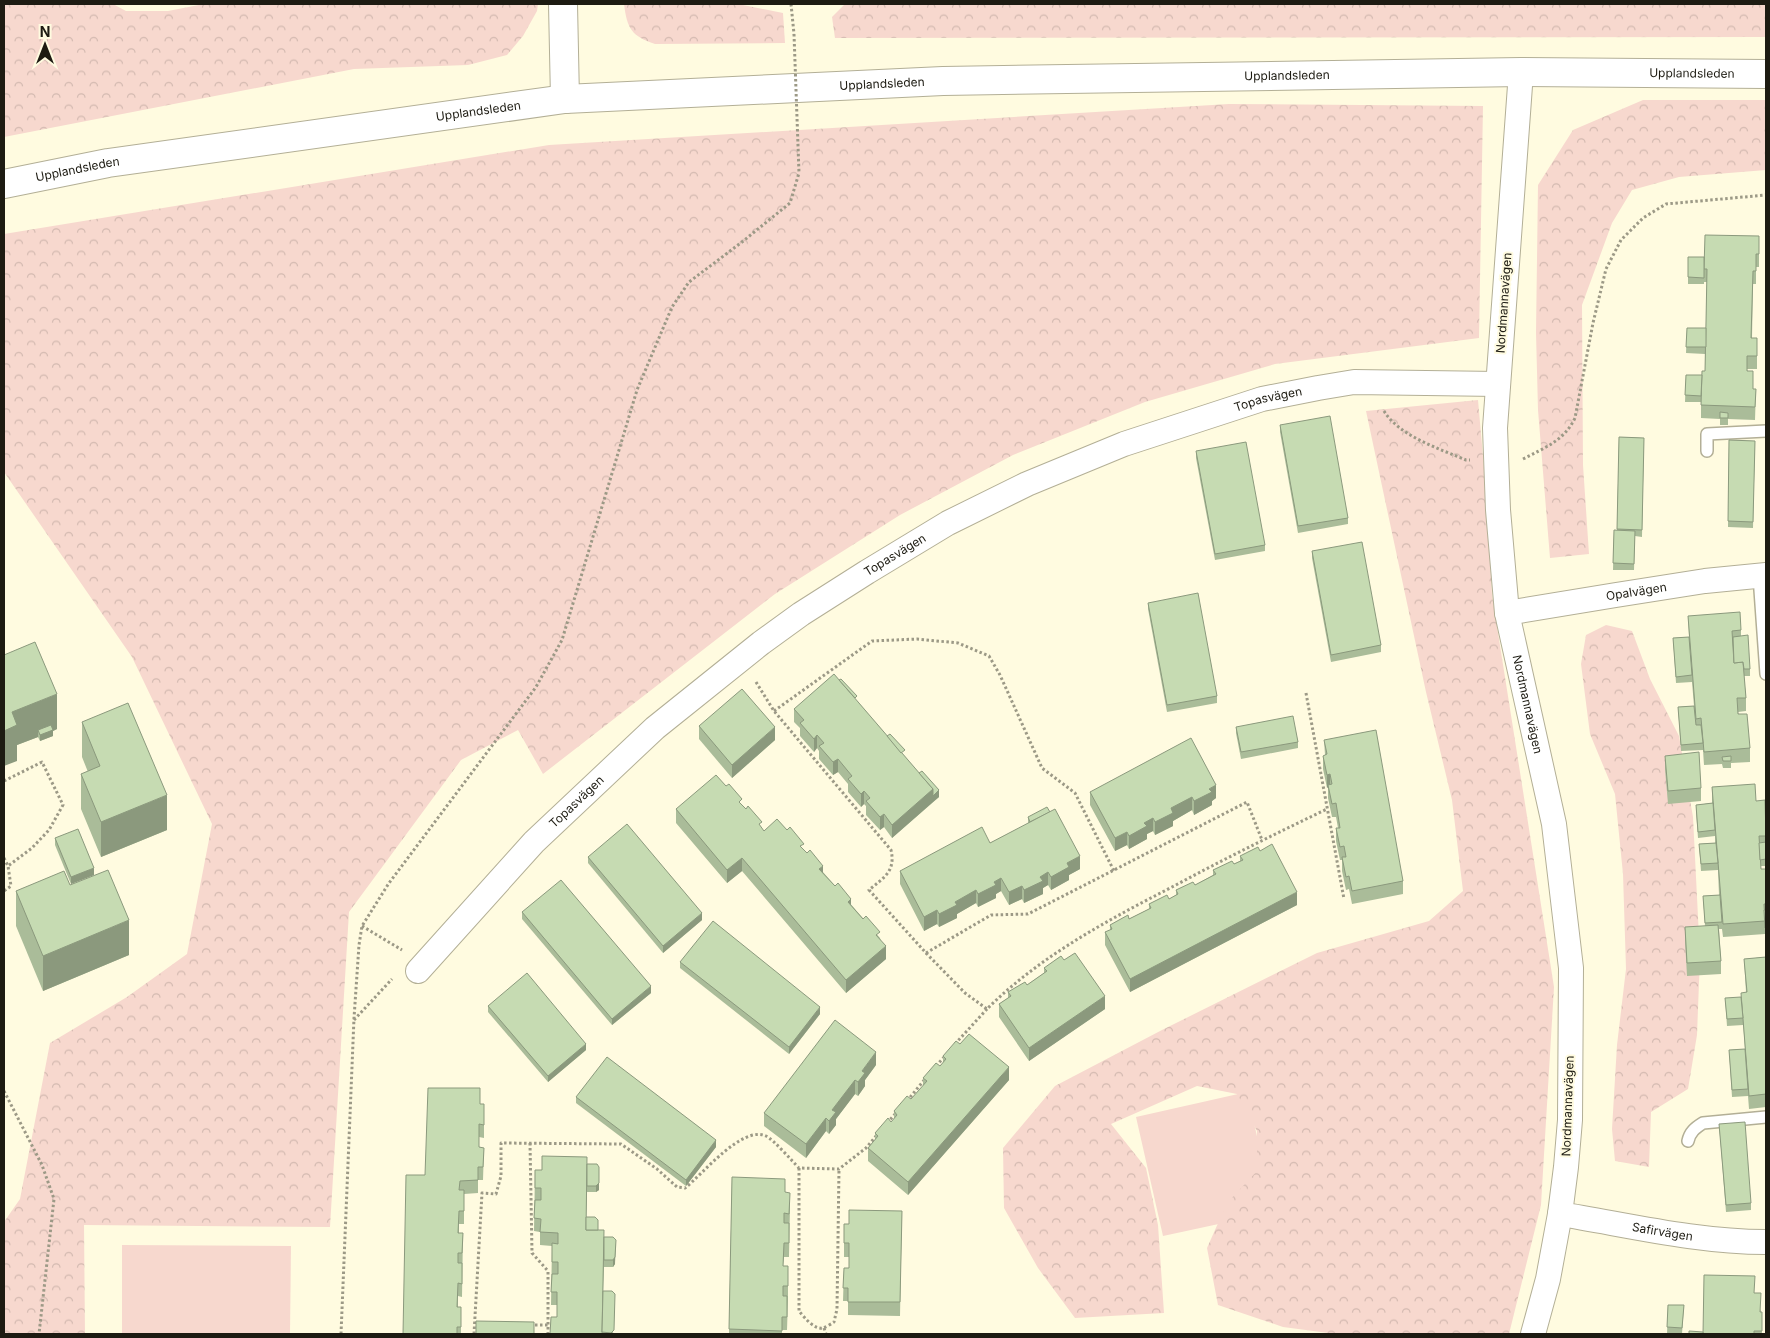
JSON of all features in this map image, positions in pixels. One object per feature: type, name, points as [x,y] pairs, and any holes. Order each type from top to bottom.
[{"type":"street","points":[[562,4],[565,99]]},
{"type":"street","name":"Upplandsleden","points":[[4,184],[108,163],[565,99],[944,81],[1521,72],[1766,74]]},
{"type":"street","name":"Nordmannavägen","points":[[1521,72],[1495,428],[1495,461],[1508,613],[1554,824],[1571,968],[1570,1120],[1560,1214],[1548,1279],[1533,1334]]},
{"type":"street","name":"Topasvägen","points":[[413,963],[534,842],[654,728],[761,643],[801,614],[948,523],[1027,484],[1124,444],[1262,399],[1354,382],[1498,384]]},
{"type":"street","name":"Opalvägen","points":[[1508,613],[1616,594],[1763,575]]},
{"type":"street","name":"Safirvägen","points":[[1560,1214],[1688,1235],[1766,1242]]},
{"type":"lane","points":[[1706,451],[1707,434],[1766,431]]},
{"type":"lane","points":[[1763,575],[1766,674]]},
{"type":"lane","points":[[1688,1141],[1690,1134],[1703,1123],[1766,1117]]},
{"type":"path","points":[[341,1334],[354,1020],[362,926],[389,883],[536,687],[562,640],[637,390],[672,308],[689,282],[742,242],[790,202],[799,173],[794,34],[791,4]]},
{"type":"path","points":[[1378,383],[1379,402],[1389,418],[1418,440],[1466,460],[1522,460],[1559,440],[1569,430],[1574,418],[1606,269],[1621,240],[1643,218],[1666,204],[1766,195]]},
{"type":"path","points":[[774,711],[872,642],[917,640],[958,643],[989,656],[1000,675],[1042,768],[1075,793],[1114,870]]},
{"type":"path","points":[[754,680],[774,711],[891,850],[894,859],[890,872],[869,890],[965,993],[987,1009]]},
{"type":"path","points":[[1306,693],[1344,899]]},
{"type":"path","points":[[4,781],[42,762],[63,805],[49,830],[32,848],[8,866]]},
{"type":"path","points":[[926,953],[991,915],[1028,914],[1247,802],[1262,840]]},
{"type":"path","points":[[955,1045],[1004,992],[1042,962],[1113,918],[1262,840],[1327,810]]},
{"type":"path","points":[[4,858],[8,866],[11,886],[4,891]]},
{"type":"path","points":[[362,926],[413,963]]},
{"type":"path","points":[[354,1020],[395,976]]},
{"type":"path","points":[[936,1067],[948,1052]]},
{"type":"path","points":[[904,1104],[929,1074]]},
{"type":"path","points":[[4,1091],[42,1165],[54,1199],[39,1334]]},
{"type":"path","points":[[885,1126],[898,1111]]},
{"type":"path","points":[[474,1334],[482,1193],[496,1194],[500,1176],[501,1143],[621,1144],[677,1187],[686,1188],[721,1154],[741,1140],[756,1134],[767,1136],[799,1168],[839,1169],[866,1148],[878,1133]]},
{"type":"path","points":[[530,1143],[532,1253],[548,1271],[548,1334]]},
{"type":"path","points":[[799,1168],[799,1311],[807,1321],[819,1328],[824,1328],[834,1322],[838,1310],[839,1169]]},
{"type":"path","points":[[474,1325],[484,1325]]},
{"type":"path","points":[[520,1325],[548,1325]]},
{"type":"path","points":[[824,1328],[826,1334]]},
{"type":"green space","points":[[4,4],[113,4],[126,11],[168,11],[204,4],[538,4],[537,11],[523,36],[507,55],[468,65],[354,69],[4,137]]},
{"type":"green space","points":[[624,4],[738,4],[783,13],[785,43],[655,44],[635,34],[629,25]]},
{"type":"green space","points":[[1766,4],[1766,37],[835,38],[832,17],[844,5]]},
{"type":"green space","points":[[1643,100],[1766,100],[1766,170],[1679,177],[1632,190],[1612,223],[1582,305],[1583,465],[1589,554],[1550,558],[1538,410],[1536,333],[1538,185],[1573,130]]},
{"type":"green space","points":[[1229,104],[1483,106],[1479,338],[1275,364],[1145,402],[1013,455],[900,515],[775,594],[543,774],[518,730],[461,760],[349,912],[330,1227],[84,1225],[85,1334],[4,1334],[4,1222],[20,1199],[50,1043],[127,997],[187,954],[212,824],[132,657],[4,472],[4,234],[549,145]]},
{"type":"green space","points":[[1478,400],[1486,490],[1492,595],[1554,987],[1541,1205],[1509,1334],[1336,1334],[1283,1327],[1218,1305],[1207,1248],[1227,1203],[1257,1171],[1257,1131],[1237,1094],[1197,1086],[1111,1124],[1146,1168],[1158,1225],[1164,1313],[1075,1318],[1038,1268],[1004,1208],[1003,1148],[1055,1086],[1162,1030],[1317,953],[1429,921],[1463,891],[1452,800],[1426,692],[1366,411]]},
{"type":"green space","points":[[1606,625],[1632,631],[1650,679],[1679,736],[1693,817],[1700,957],[1697,1035],[1688,1089],[1651,1112],[1649,1167],[1615,1161],[1612,1129],[1617,1045],[1626,969],[1623,874],[1615,794],[1590,734],[1581,664],[1586,635]]},
{"type":"green space","points":[[1247,1092],[1274,1212],[1163,1236],[1136,1117]]},
{"type":"green space","points":[[122,1245],[291,1246],[290,1334],[122,1334]]},
{"type":"building","points":[[1705,235],[1759,236],[1759,254],[1756,254],[1756,271],[1753,271],[1751,338],[1757,338],[1757,356],[1747,356],[1747,371],[1753,371],[1753,389],[1756,389],[1755,407],[1701,405],[1702,371],[1705,371],[1707,269],[1704,269]]},
{"type":"building","points":[[1688,257],[1704,257],[1704,278],[1688,277]]},
{"type":"building","points":[[1687,328],[1706,328],[1706,347],[1686,347]]},
{"type":"building","points":[[1686,375],[1702,375],[1701,396],[1685,395]]},
{"type":"building","points":[[1720,412],[1728,413],[1728,418],[1720,418]]},
{"type":"building","points":[[1330,416],[1348,518],[1298,526],[1280,425]]},
{"type":"building","points":[[1619,437],[1644,438],[1642,530],[1617,529]]},
{"type":"building","points":[[1729,440],[1755,441],[1753,522],[1728,521]]},
{"type":"building","points":[[1246,442],[1265,545],[1215,554],[1196,451]]},
{"type":"building","points":[[1614,530],[1635,531],[1634,564],[1613,563]]},
{"type":"building","points":[[1362,542],[1381,645],[1331,655],[1312,551]]},
{"type":"building","points":[[1198,593],[1217,696],[1167,705],[1148,603]]},
{"type":"building","points":[[1740,612],[1741,630],[1732,631],[1734,663],[1743,662],[1746,698],[1737,698],[1738,714],[1747,714],[1750,748],[1704,752],[1701,718],[1696,719],[1688,616]]},
{"type":"building","points":[[1748,635],[1750,669],[1744,669],[1743,662],[1734,663],[1733,637]]},
{"type":"building","points":[[1689,637],[1692,675],[1676,677],[1673,638]]},
{"type":"building","points":[[35,642],[57,694],[12,712],[17,725],[4,731],[4,655]]},
{"type":"building","points":[[834,674],[933,789],[892,825],[884,814],[880,817],[866,801],[870,798],[864,791],[861,794],[848,779],[852,776],[838,759],[833,762],[819,746],[824,743],[817,735],[814,739],[800,723],[804,720],[794,709]]},
{"type":"building","points":[[841,679],[857,696],[855,698],[839,680]]},
{"type":"building","points":[[742,689],[775,727],[732,765],[699,726]]},
{"type":"building","points":[[128,703],[167,795],[101,822],[81,774],[100,766],[82,722]]},
{"type":"building","points":[[1694,706],[1696,725],[1701,725],[1703,743],[1681,745],[1678,707]]},
{"type":"building","points":[[1293,716],[1298,742],[1241,752],[1236,727]]},
{"type":"building","points":[[51,725],[53,730],[40,735],[38,730]]},
{"type":"building","points":[[1376,730],[1403,881],[1352,891],[1349,876],[1346,877],[1342,857],[1346,857],[1344,846],[1340,847],[1336,828],[1340,828],[1336,803],[1332,804],[1328,785],[1332,784],[1330,774],[1327,775],[1323,756],[1327,754],[1324,740]]},
{"type":"building","points":[[890,734],[905,750],[901,753],[887,736]]},
{"type":"building","points":[[1191,738],[1216,785],[1209,789],[1212,792],[1194,801],[1192,797],[1171,808],[1173,813],[1155,822],[1153,818],[1144,823],[1147,826],[1129,836],[1127,832],[1115,838],[1090,792]]},
{"type":"building","points":[[1699,752],[1701,788],[1668,791],[1665,756]]},
{"type":"building","points":[[1731,756],[1731,761],[1723,761],[1722,757]]},
{"type":"building","points":[[922,771],[939,790],[933,796],[933,789],[919,773]]},
{"type":"building","points":[[716,775],[726,786],[729,784],[742,799],[739,802],[746,809],[748,806],[762,822],[759,824],[764,831],[777,819],[787,830],[790,827],[804,844],[800,846],[807,853],[810,850],[823,866],[819,869],[835,886],[838,883],[851,899],[848,902],[863,919],[866,916],[880,932],[876,935],[886,946],[846,980],[742,858],[727,870],[676,809]]},
{"type":"building","points":[[1755,784],[1756,801],[1765,800],[1766,836],[1759,836],[1761,869],[1766,869],[1765,921],[1723,924],[1712,787]]},
{"type":"building","points":[[1713,803],[1715,830],[1698,832],[1696,805]]},
{"type":"building","points":[[1047,807],[1050,812],[1030,822],[1028,817]]},
{"type":"building","points":[[1055,809],[1080,856],[1067,863],[1069,867],[1051,877],[1048,872],[1040,877],[1043,881],[1024,890],[1022,886],[1009,892],[1001,878],[994,882],[996,885],[978,894],[976,890],[955,902],[957,905],[939,914],[937,910],[924,917],[900,871],[982,827],[990,843]]},
{"type":"building","points":[[627,824],[702,913],[663,946],[588,857]]},
{"type":"building","points":[[78,829],[94,868],[71,877],[55,838]]},
{"type":"building","points":[[1766,842],[1766,859],[1760,860],[1759,843]]},
{"type":"building","points":[[1716,843],[1718,863],[1701,864],[1699,844]]},
{"type":"building","points":[[1272,844],[1297,892],[1130,979],[1105,932],[1112,929],[1110,925],[1128,915],[1129,919],[1151,908],[1149,904],[1167,895],[1169,899],[1178,894],[1176,890],[1193,882],[1195,885],[1216,874],[1213,870],[1232,861],[1234,864],[1243,860],[1240,856],[1258,847],[1260,851]]},
{"type":"building","points":[[108,870],[129,920],[43,956],[16,891],[64,871],[70,885]]},
{"type":"building","points":[[561,880],[651,986],[612,1019],[522,912]]},
{"type":"building","points":[[1720,895],[1722,922],[1705,923],[1703,896]]},
{"type":"building","points":[[1764,910],[1766,910],[1766,928],[1765,928]]},
{"type":"building","points":[[713,921],[820,1007],[789,1047],[680,962]]},
{"type":"building","points":[[1718,925],[1721,961],[1687,963],[1685,927]]},
{"type":"building","points":[[1075,953],[1105,996],[1029,1048],[999,1004],[1011,996],[1008,992],[1025,982],[1027,985],[1047,971],[1044,968],[1061,956],[1064,960]]},
{"type":"building","points":[[1766,957],[1766,1094],[1749,1096],[1741,993],[1747,992],[1744,959]]},
{"type":"building","points":[[527,973],[586,1044],[548,1076],[488,1006]]},
{"type":"building","points":[[1741,997],[1743,1018],[1727,1019],[1725,998]]},
{"type":"building","points":[[835,1020],[876,1052],[862,1071],[865,1073],[858,1082],[855,1080],[832,1110],[836,1112],[829,1121],[826,1118],[806,1144],[764,1113]]},
{"type":"building","points":[[969,1034],[1009,1067],[908,1182],[868,1148],[878,1136],[875,1133],[888,1118],[891,1122],[897,1115],[894,1111],[907,1096],[911,1099],[927,1081],[923,1078],[936,1063],[940,1066],[946,1059],[943,1056],[956,1041],[960,1044]]},
{"type":"building","points":[[1745,1049],[1748,1089],[1732,1090],[1729,1050]]},
{"type":"building","points":[[607,1057],[716,1140],[686,1180],[576,1097]]},
{"type":"building","points":[[428,1088],[480,1088],[480,1104],[484,1104],[484,1125],[479,1124],[479,1147],[484,1148],[483,1167],[478,1167],[478,1180],[460,1181],[459,1190],[464,1190],[464,1211],[459,1211],[458,1233],[463,1233],[462,1253],[458,1253],[458,1263],[462,1263],[462,1284],[458,1283],[457,1307],[461,1307],[461,1327],[457,1327],[457,1334],[403,1334],[406,1175],[425,1175]]},
{"type":"building","points":[[1745,1122],[1751,1203],[1726,1205],[1719,1124]]},
{"type":"building","points":[[542,1156],[587,1157],[586,1230],[604,1230],[602,1334],[550,1334],[551,1317],[557,1317],[557,1292],[551,1292],[552,1274],[558,1274],[558,1262],[552,1262],[552,1243],[558,1244],[558,1233],[540,1232],[541,1219],[534,1218],[535,1200],[541,1200],[541,1188],[535,1188],[535,1170],[542,1170]]},
{"type":"building","points":[[587,1164],[597,1164],[599,1167],[599,1183],[596,1186],[587,1186]]},
{"type":"building","points":[[732,1177],[785,1179],[785,1192],[790,1193],[789,1214],[784,1213],[784,1223],[789,1223],[789,1243],[784,1243],[783,1266],[788,1266],[788,1286],[783,1286],[783,1296],[787,1296],[787,1317],[782,1317],[782,1331],[729,1329]]},
{"type":"building","points":[[849,1210],[902,1211],[900,1302],[848,1302],[848,1288],[843,1288],[844,1268],[849,1268],[849,1243],[844,1243],[844,1224],[849,1224]]},
{"type":"building","points":[[586,1217],[595,1217],[598,1220],[598,1230],[586,1230]]},
{"type":"building","points":[[604,1237],[613,1237],[616,1240],[615,1257],[613,1260],[604,1260]]},
{"type":"building","points":[[1704,1275],[1755,1276],[1754,1293],[1761,1293],[1762,1331],[1754,1331],[1754,1334],[1703,1334]]},
{"type":"building","points":[[603,1291],[612,1291],[615,1294],[614,1330],[611,1333],[602,1332]]},
{"type":"building","points":[[1668,1305],[1684,1305],[1682,1328],[1667,1327]]},
{"type":"building","points":[[476,1321],[534,1322],[534,1334],[476,1334]]},
{"type":"building","points":[[1689,1331],[1703,1332],[1703,1334],[1689,1334]]}]
